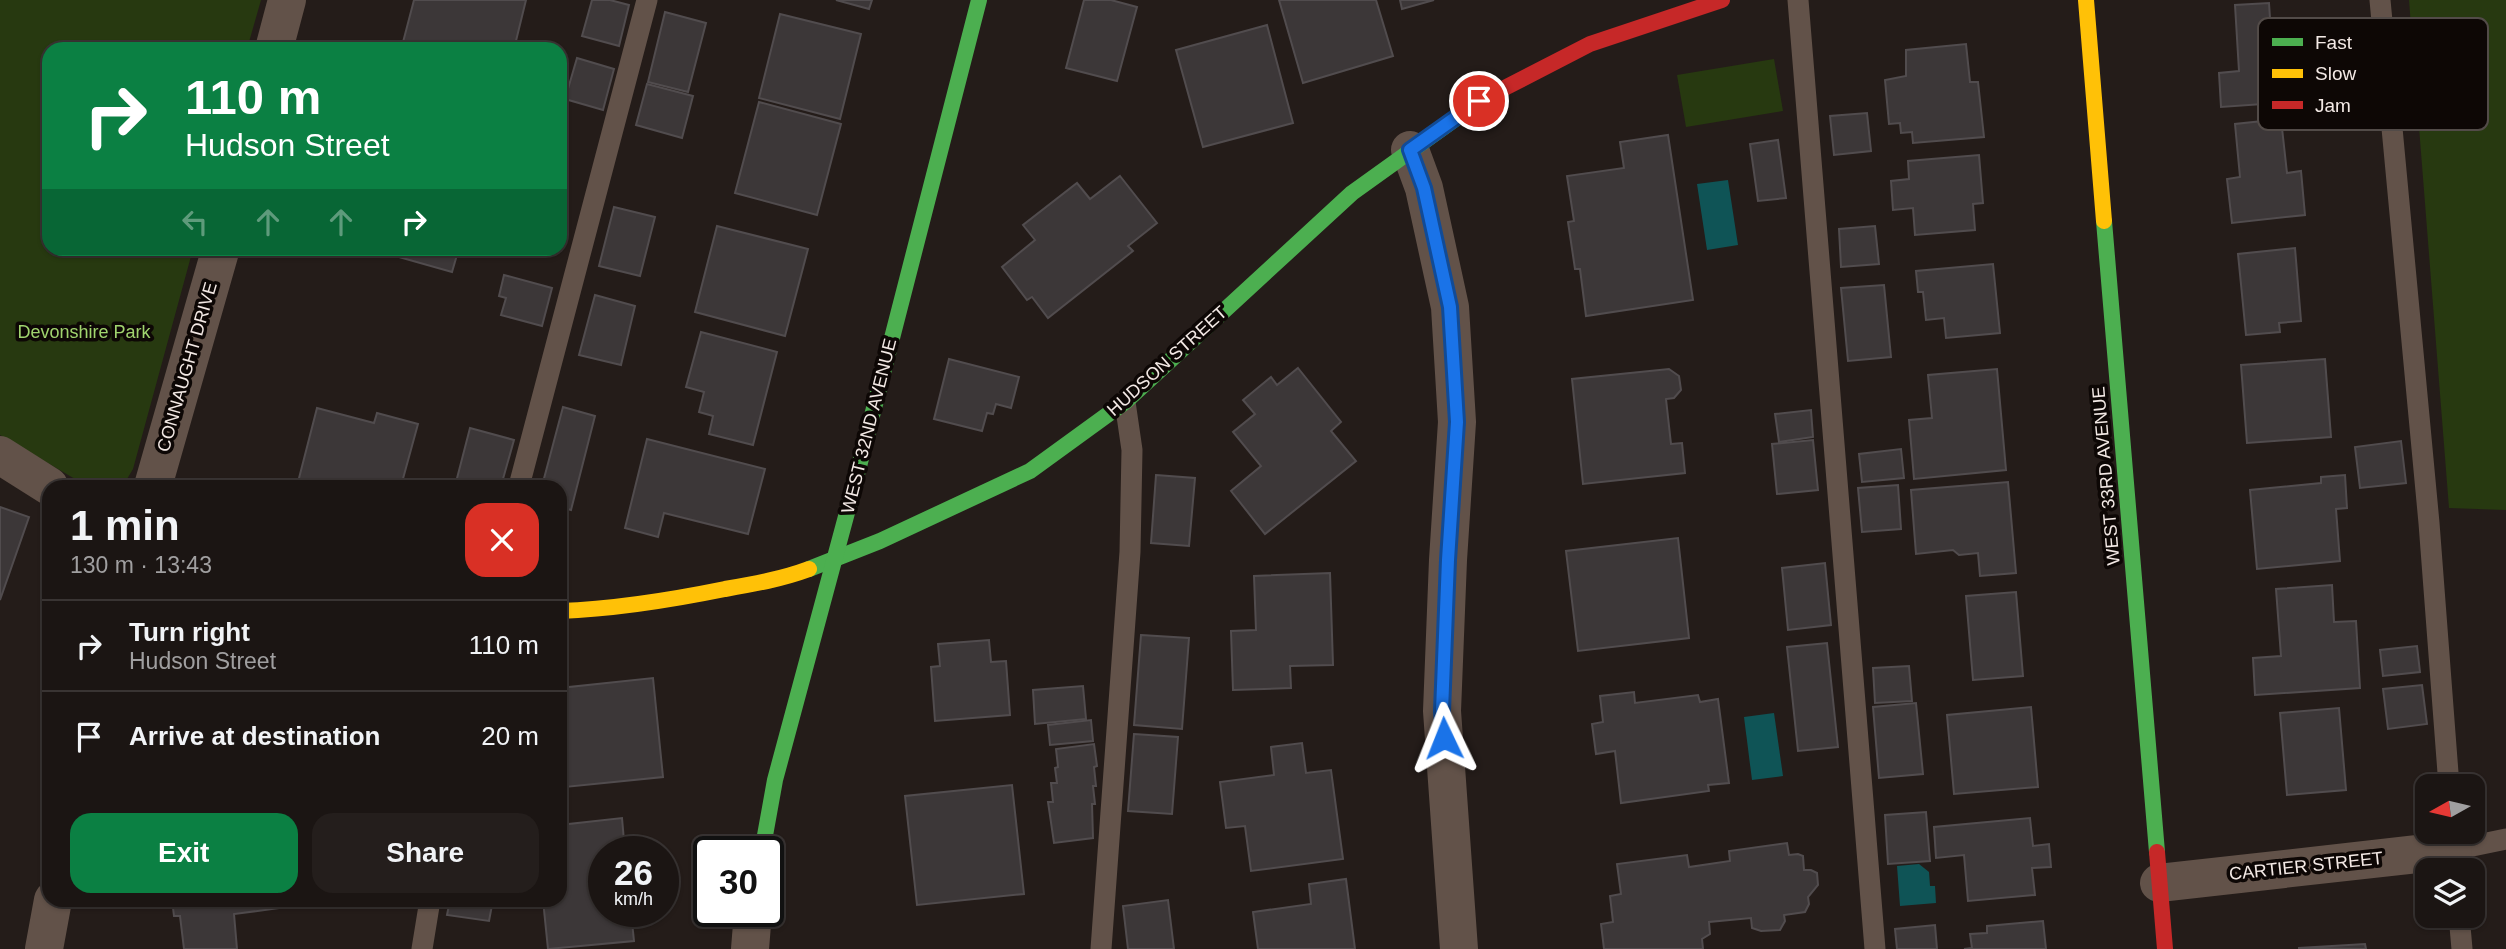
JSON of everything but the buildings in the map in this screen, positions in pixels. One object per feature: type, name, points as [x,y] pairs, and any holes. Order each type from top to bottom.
[{"type":"street","points":[[276,42],[287,0]]},
{"type":"street","name":"WEST 32ND AVENUE","points":[[765,836],[775,780],[835,559],[979,0]]},
{"type":"street","name":"HUDSON STREET","points":[[567,611],[691,596],[789,577],[880,541],[1030,471],[1125,402],[1352,193],[1479,101],[1590,44],[1722,0]]},
{"type":"street","name":"WEST 33RD AVENUE","points":[[2086,0],[2165,949]]},
{"type":"street","points":[[1410,150],[1424,188],[1450,307],[1457,422],[1442,711],[1459,949]]},
{"type":"street","name":"CONNAUGHT DRIVE","points":[[155,480],[219,256]]},
{"type":"street","points":[[0,455],[42,482]]},
{"type":"street","name":"CARTIER STREET","points":[[2159,883],[2453,850]]},
{"type":"street","points":[[44,949],[52,907]]},
{"type":"street","points":[[750,949],[752,927]]},
{"type":"lane","points":[[521,480],[647,0]]},
{"type":"lane","points":[[1798,0],[1875,949]]},
{"type":"lane","points":[[2380,0],[2382,18]]},
{"type":"lane","points":[[2392,130],[2431,537],[2448,774]]},
{"type":"lane","points":[[1101,949],[1130,552],[1132,450],[1125,402]]},
{"type":"lane","points":[[2453,850],[2506,839]]},
{"type":"lane","points":[[422,949],[429,907]]},
{"type":"lane","points":[[2460,928],[2462,949]]},
{"type":"green space","name":"Devonshire Park","points":[[0,0],[261,0],[249,42],[42,42],[42,256],[191,256],[133,469],[127,479],[77,480],[0,435]]},
{"type":"green space","points":[[2409,0],[2506,0],[2506,510],[2449,508],[2419,130],[2488,130],[2488,18],[2410,18]]},
{"type":"green space","points":[[1774,59],[1783,111],[1686,127],[1677,75]]},
{"type":"water","points":[[1728,180],[1738,245],[1707,250],[1697,184]]},
{"type":"water","points":[[1774,713],[1783,776],[1752,780],[1744,717]]},
{"type":"water","points":[[1919,864],[1929,872],[1930,886],[1935,886],[1936,903],[1900,906],[1897,866]]},
{"type":"traffic: fast","points":[[765,836],[775,780],[979,0]]},
{"type":"traffic: fast","points":[[809,569],[880,541],[1030,471],[1125,402],[1352,193],[1483,99]]},
{"type":"traffic: fast","points":[[2104,221],[2157,852]]},
{"type":"traffic: slow","points":[[2086,0],[2104,221]]},
{"type":"traffic: slow","points":[[567,611],[684,597],[768,581],[809,569]]},
{"type":"traffic: jam","points":[[1483,99],[1590,44],[1722,0]]},
{"type":"traffic: jam","points":[[2157,852],[2165,949]]},
{"type":"route","points":[[1444,738],[1442,711],[1448,560],[1457,422],[1450,307],[1424,188],[1410,150],[1479,101]]}]
